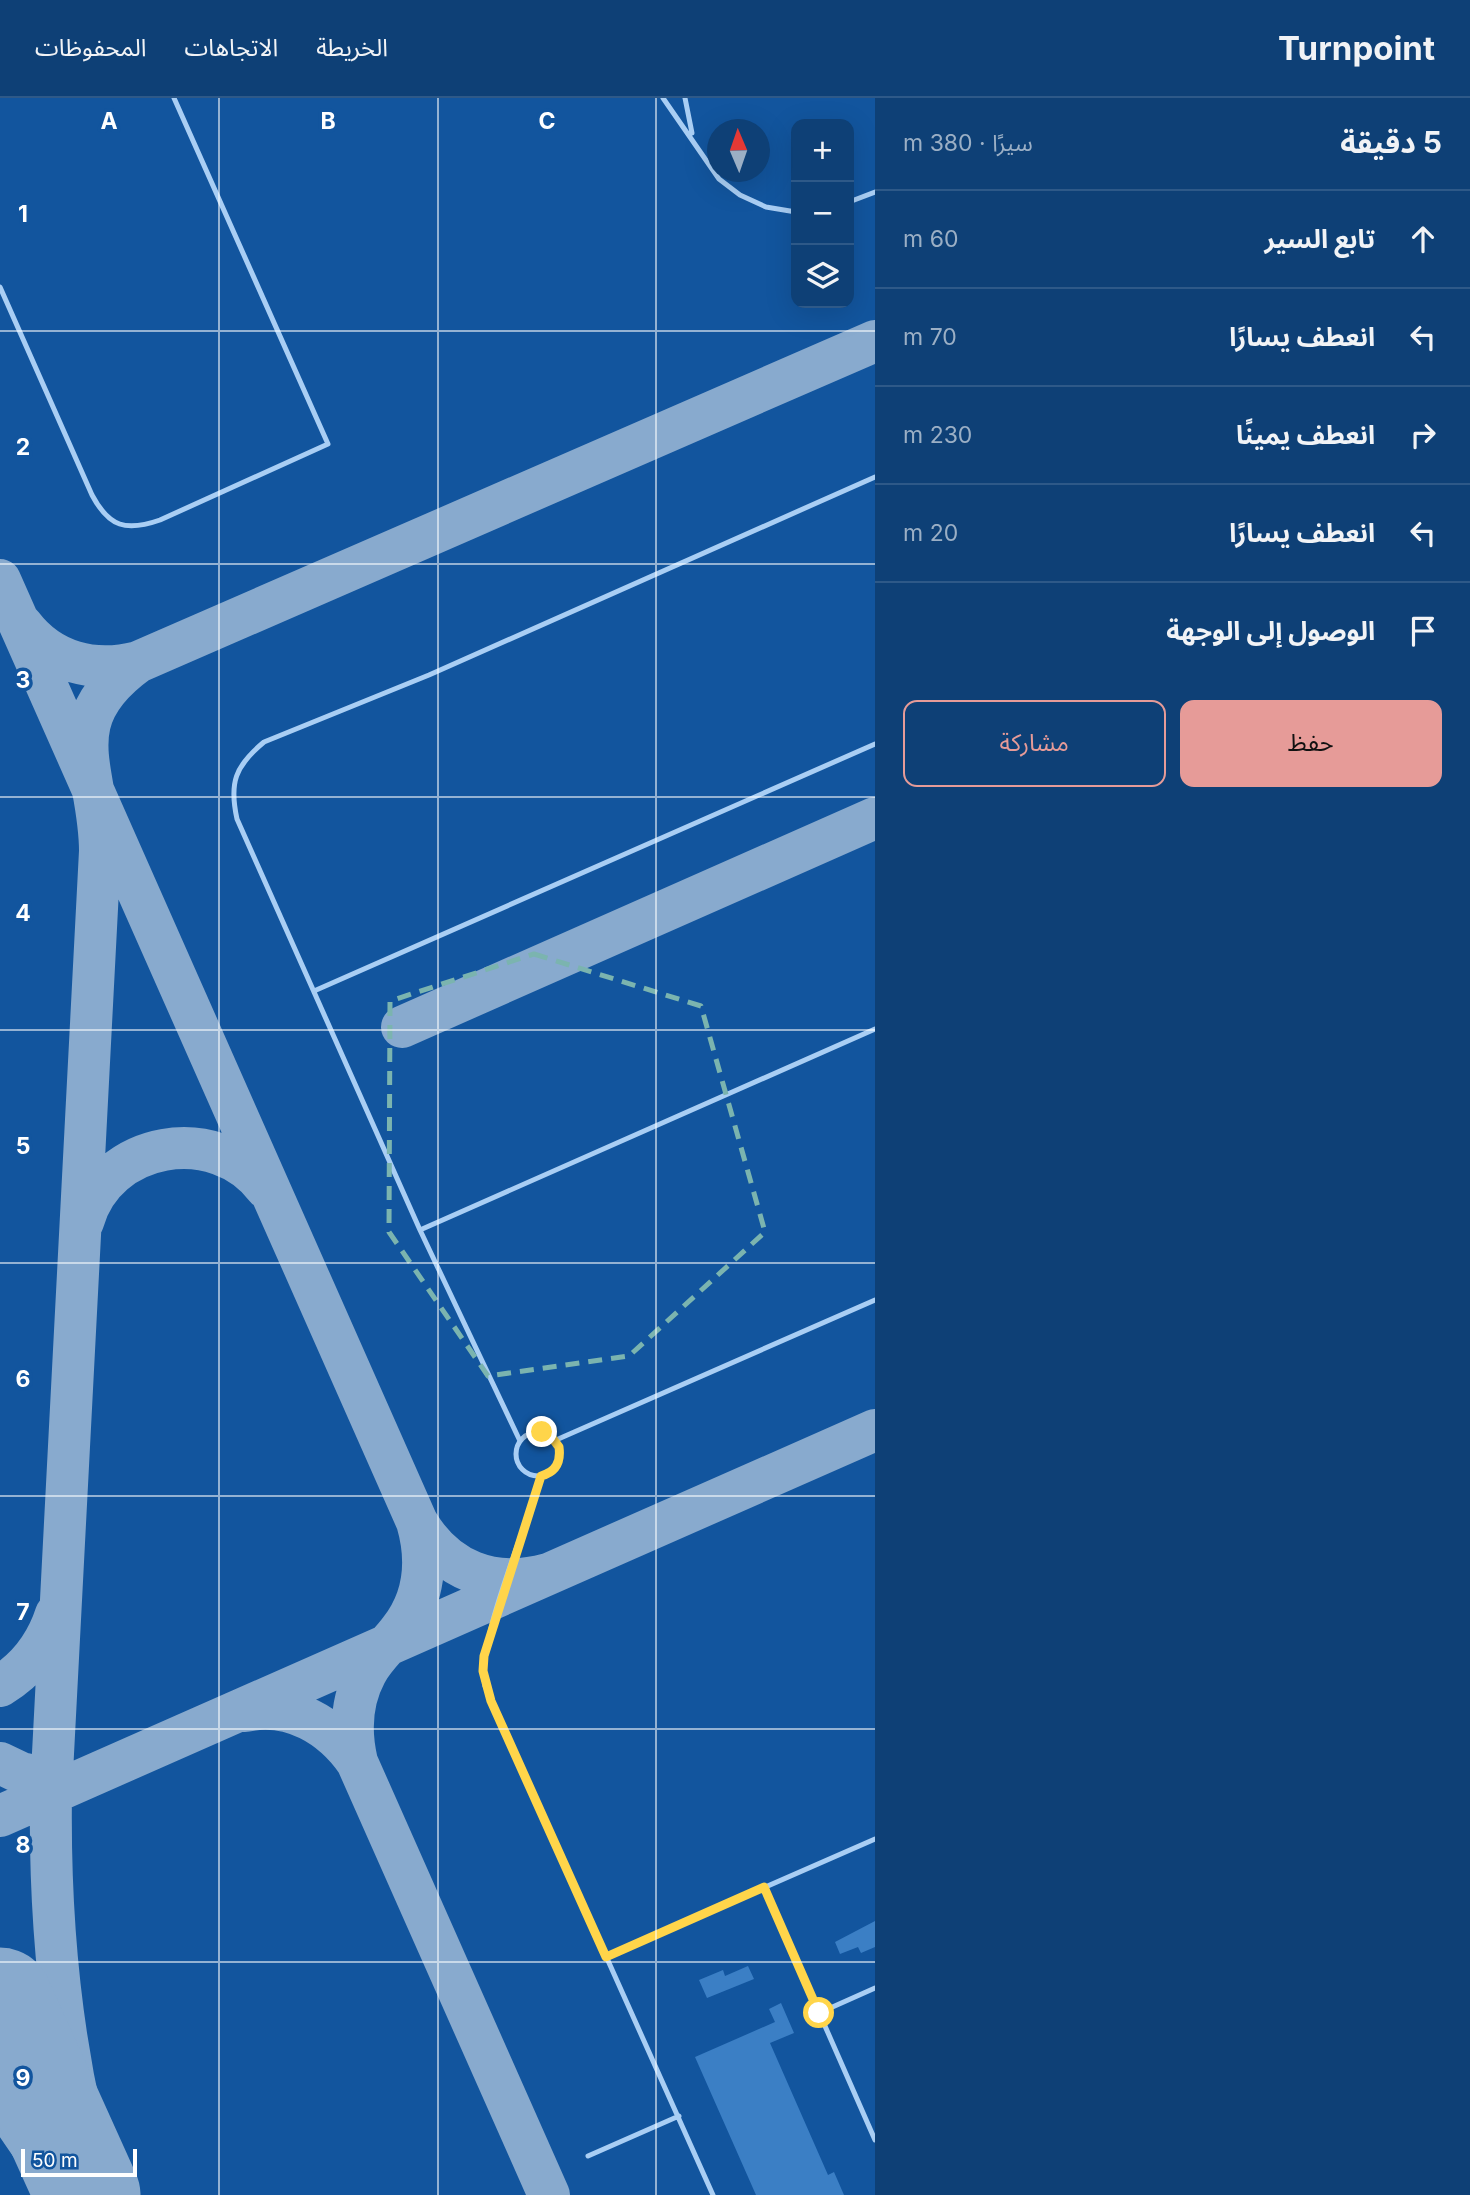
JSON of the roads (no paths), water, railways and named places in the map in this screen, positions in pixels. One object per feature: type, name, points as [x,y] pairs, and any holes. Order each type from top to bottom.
[{"type":"lane","points":[[0,287],[100,511],[119,524],[132,527],[160,520],[328,444],[174,98]]},
{"type":"lane","points":[[663,98],[692,136],[703,159],[719,179],[740,195],[766,207],[791,211]]},
{"type":"lane","points":[[685,98],[689,107],[692,136]]},
{"type":"lane","points":[[689,107],[693,98]]},
{"type":"lane","points":[[854,200],[875,192]]},
{"type":"lane","points":[[520,1441],[420,1230],[237,819],[232,798],[236,776],[247,756],[264,742],[429,675],[875,477]]},
{"type":"lane","points":[[314,991],[875,744]]},
{"type":"lane","points":[[420,1230],[875,1029]]},
{"type":"lane","points":[[556,1440],[875,1300]]},
{"type":"lane","points":[[542,1432],[556,1440],[559,1463],[555,1469],[541,1476],[526,1473],[516,1462],[515,1455],[520,1441],[526,1435],[542,1432]]},
{"type":"lane","points":[[541,1476],[487,1641],[483,1671],[491,1701],[713,2195]]},
{"type":"lane","points":[[606,1957],[875,1839]]},
{"type":"lane","points":[[764,1887],[875,2140]]},
{"type":"lane","points":[[819,2013],[875,1988]]},
{"type":"lane","points":[[588,2156],[679,2116]]}]
